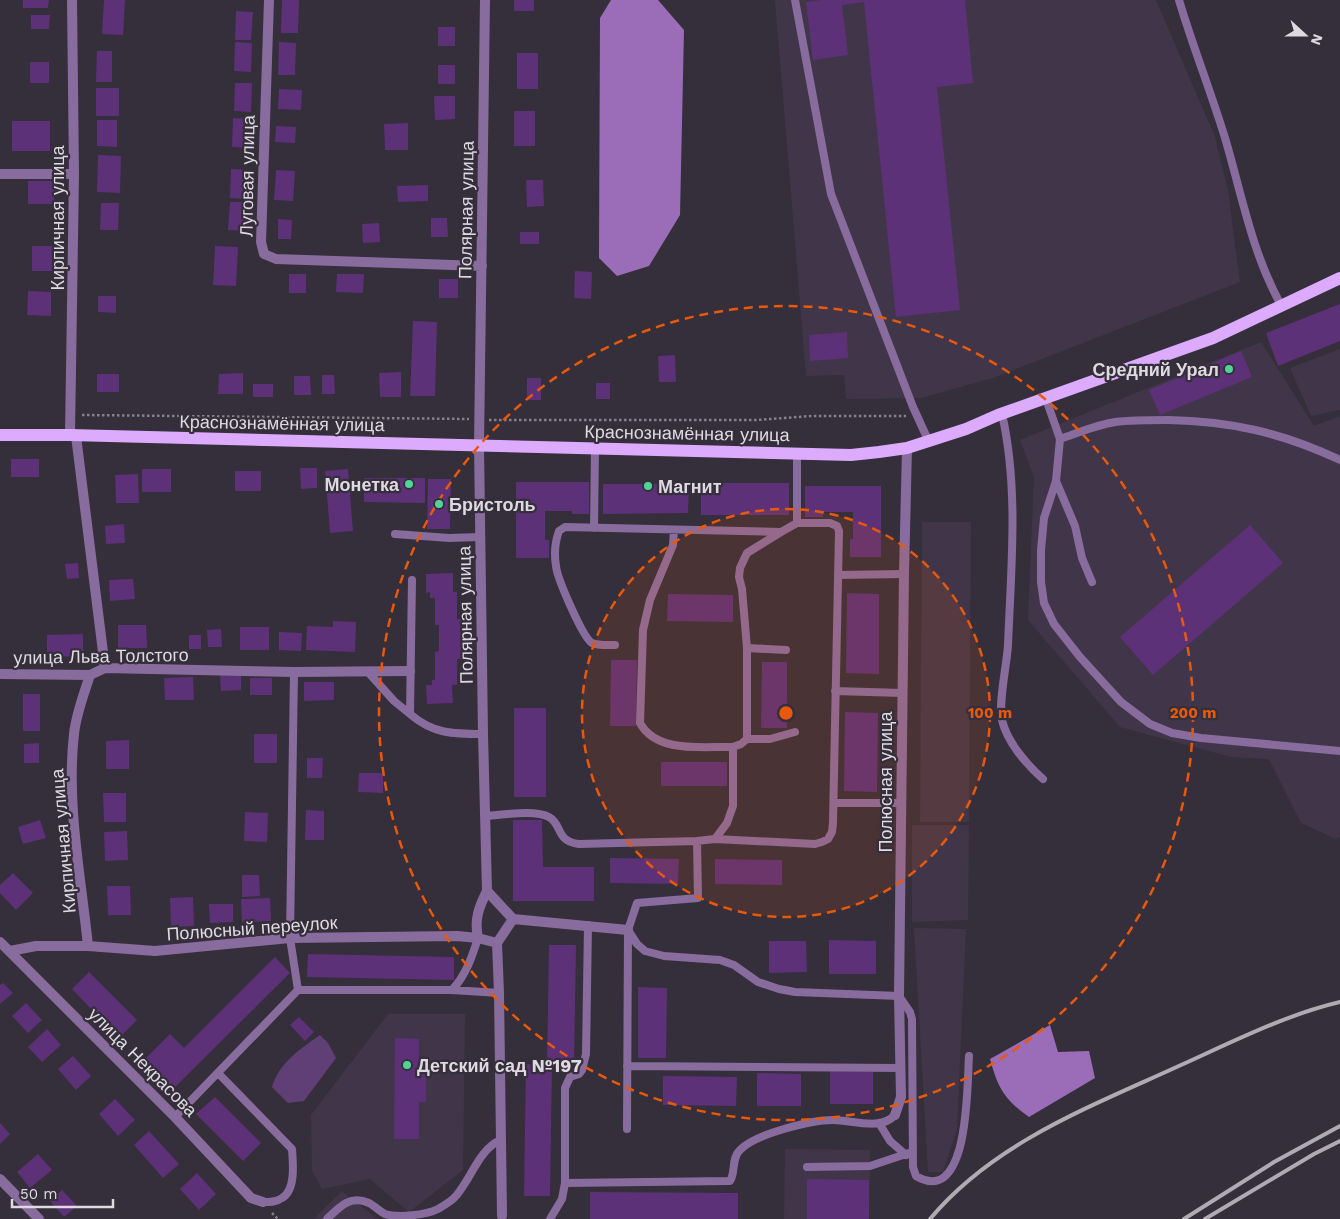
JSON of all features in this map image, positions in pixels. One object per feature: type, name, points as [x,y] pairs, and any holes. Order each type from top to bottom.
[{"type":"main road","name":"Краснознамённая улица","points":[[0,435],[797,453],[852,454],[880,452],[929,442],[1213,338],[1340,278]]},
{"type":"street","name":"Кирпичная улица","points":[[72,0],[74,174],[70,415],[105,668]]},
{"type":"street","name":"Луговая улица","points":[[269,0],[261,242],[264,254],[276,259],[482,266]]},
{"type":"street","name":"Полярная улица","points":[[485,0],[479,445],[487,891]]},
{"type":"street","points":[[0,174],[74,174]]},
{"type":"street","name":"Полюсная улица","points":[[895,1115],[901,1097],[902,693],[907,448]]},
{"type":"street","name":"улица Льва Толстого","points":[[0,674],[90,675],[105,668],[294,672],[410,672]]},
{"type":"street","name":"Кирпичная улица","points":[[88,946],[75,835],[72,770],[74,732],[90,675]]},
{"type":"street","points":[[478,938],[476,919],[478,909],[487,891],[513,920],[588,925],[628,930]]},
{"type":"street","points":[[505,1217],[501,1140],[497,943],[513,920]]},
{"type":"street","name":"Полюсный переулок","points":[[10,951],[36,946],[88,946],[155,951],[290,938],[457,936],[478,938],[497,943]]},
{"type":"street","name":"улица Некрасова","points":[[0,942],[175,1117],[251,1198],[263,1202]]},
{"type":"street","points":[[0,1179],[39,1219]]},
{"type":"lane","points":[[795,0],[831,194],[917,416],[929,442]]},
{"type":"lane","points":[[1179,0],[1225,139],[1261,264],[1281,305]]},
{"type":"lane","points":[[1046,399],[1060,439],[1056,481],[1044,518],[1041,582],[1044,603],[1054,624],[1080,657],[1121,702],[1150,724],[1172,733],[1201,738],[1340,751]]},
{"type":"lane","points":[[1002,414],[1009,445],[1013,492],[1008,648],[1002,720],[1016,748],[1028,766],[1043,779]]},
{"type":"lane","points":[[1060,439],[1114,422],[1188,420],[1236,425],[1282,436],[1340,460]]},
{"type":"lane","points":[[594,528],[595,448]]},
{"type":"lane","points":[[797,453],[797,523]]},
{"type":"lane","points":[[1056,481],[1075,526],[1082,558],[1092,582]]},
{"type":"lane","points":[[486,816],[540,813],[550,818],[565,840],[571,843],[715,839],[815,844],[822,842],[832,832],[834,803],[838,531],[837,526],[830,523],[797,523],[746,553],[740,568],[739,577],[742,589],[747,648],[747,739]]},
{"type":"lane","points":[[616,645],[591,642],[577,620],[556,567],[555,542],[559,531],[565,527],[781,532]]},
{"type":"lane","points":[[674,530],[673,545],[650,600],[644,630],[640,723],[651,737],[661,742],[682,746],[733,747],[747,739],[770,738],[795,732]]},
{"type":"lane","points":[[396,534],[449,538],[480,537]]},
{"type":"lane","points":[[838,575],[904,574]]},
{"type":"lane","points":[[410,714],[412,580]]},
{"type":"lane","points":[[747,648],[786,650]]},
{"type":"lane","points":[[294,672],[290,938],[298,990]]},
{"type":"lane","points":[[368,672],[394,701],[426,726],[442,732],[456,734],[483,734]]},
{"type":"lane","points":[[835,691],[902,693]]},
{"type":"lane","points":[[715,839],[727,823],[733,806],[733,747]]},
{"type":"lane","points":[[834,803],[902,803]]},
{"type":"lane","points":[[627,1129],[628,930],[637,903],[698,898],[697,841]]},
{"type":"lane","points":[[550,1219],[562,1199],[565,1183],[565,1088],[570,1077],[579,1074],[582,1070],[586,1054],[588,925]]},
{"type":"lane","points":[[628,930],[637,944],[645,951],[664,956],[720,960],[734,965],[758,982],[779,989],[796,992],[900,996],[912,1019],[914,1123],[909,1154],[916,1176],[924,1180],[937,1181],[947,1176],[960,1148],[964,1128],[969,1056]]},
{"type":"lane","points":[[452,990],[462,980],[478,938]]},
{"type":"lane","points":[[175,1117],[298,990],[452,990],[499,993]]},
{"type":"lane","points":[[627,1066],[900,1068]]},
{"type":"lane","points":[[218,1073],[292,1149],[292,1176],[285,1197],[277,1201],[263,1202]]},
{"type":"lane","points":[[565,1183],[730,1181],[733,1176],[736,1154],[741,1148],[756,1139],[812,1121],[833,1120],[879,1123],[890,1121],[895,1115]]},
{"type":"lane","points":[[879,1123],[890,1141],[909,1154]]},
{"type":"lane","points":[[327,1219],[343,1203],[358,1200],[370,1204],[385,1214],[396,1216],[436,1210],[453,1198],[490,1147],[501,1140]]},
{"type":"lane","points":[[807,1167],[862,1167],[909,1154]]},
{"type":"path","points":[[70,415],[757,420],[811,416],[917,416]]},
{"type":"shaded area","points":[[611,0],[658,0],[684,30],[680,215],[649,266],[617,276],[599,258],[600,18]]},
{"type":"shaded area","points":[[775,0],[1156,0],[1215,137],[1228,191],[1240,282],[993,378],[921,398],[846,399],[844,375],[806,376]]},
{"type":"shaded area","points":[[1261,342],[1314,426],[1340,416],[1340,837],[1336,839],[1301,823],[1269,759],[1231,757],[1120,727],[1028,620],[1034,477],[1020,440]]},
{"type":"shaded area","points":[[1340,349],[1340,410],[1311,416],[1290,368]]},
{"type":"shaded area","points":[[922,522],[971,522],[969,822],[920,822]]},
{"type":"shaded area","points":[[912,825],[969,825],[968,920],[912,922]]},
{"type":"shaded area","points":[[914,928],[966,929],[957,1129],[943,1172],[928,1172]]},
{"type":"shaded area","name":"Детский сад №197","points":[[388,1014],[465,1014],[463,1170],[409,1212],[370,1179],[322,1189],[312,1171],[311,1115]]},
{"type":"shaded area","points":[[1050,1025],[1058,1052],[1089,1051],[1095,1078],[1029,1117],[1013,1104],[1003,1092],[990,1059]]},
{"type":"shaded area","points":[[320,1035],[328,1043],[336,1058],[304,1101],[288,1103],[272,1087],[275,1079],[291,1057]]},
{"type":"shaded area","points":[[785,1149],[870,1150],[869,1219],[784,1219]]},
{"type":"shaded area","points":[[342,1191],[377,1219],[314,1219]]},
{"type":"building","points":[[23,0],[49,0],[48,8],[23,8]]},
{"type":"building","points":[[104,0],[125,0],[123,35],[102,34]]},
{"type":"building","points":[[282,0],[299,0],[298,33],[281,33]]},
{"type":"building","points":[[514,0],[534,0],[534,11],[514,11]]},
{"type":"building","points":[[821,0],[965,0],[973,83],[937,87],[960,310],[896,317],[864,2],[842,5],[848,55],[813,60],[806,2]]},
{"type":"building","points":[[236,11],[253,12],[251,40],[235,40]]},
{"type":"building","points":[[31,15],[50,15],[49,29],[31,29]]},
{"type":"building","points":[[438,27],[455,27],[455,46],[438,46]]},
{"type":"building","points":[[235,42],[252,43],[251,72],[234,71]]},
{"type":"building","points":[[279,42],[296,43],[295,75],[278,75]]},
{"type":"building","points":[[97,51],[112,51],[112,82],[96,82]]},
{"type":"building","points":[[517,53],[538,53],[538,89],[517,89]]},
{"type":"building","points":[[30,62],[49,62],[49,83],[30,83]]},
{"type":"building","points":[[438,65],[455,65],[455,84],[438,84]]},
{"type":"building","points":[[235,83],[252,83],[251,112],[234,111]]},
{"type":"building","points":[[96,88],[119,88],[119,116],[96,116]]},
{"type":"building","points":[[279,89],[302,90],[301,110],[278,109]]},
{"type":"building","points":[[434,96],[455,96],[455,119],[435,120]]},
{"type":"building","points":[[514,111],[535,111],[535,146],[514,146]]},
{"type":"building","points":[[233,118],[250,119],[249,148],[232,147]]},
{"type":"building","points":[[97,120],[117,120],[117,147],[97,146]]},
{"type":"building","points":[[12,121],[50,121],[50,151],[12,151]]},
{"type":"building","points":[[408,123],[408,150],[385,150],[384,124]]},
{"type":"building","points":[[276,126],[296,127],[295,143],[275,142]]},
{"type":"building","points":[[98,155],[121,156],[120,193],[97,192]]},
{"type":"building","points":[[231,169],[248,170],[247,199],[230,198]]},
{"type":"building","points":[[276,170],[295,171],[293,201],[274,200]]},
{"type":"building","points":[[526,180],[543,180],[544,206],[527,207]]},
{"type":"building","points":[[28,181],[54,181],[54,204],[28,204]]},
{"type":"building","points":[[428,185],[428,201],[398,202],[397,186]]},
{"type":"building","points":[[230,202],[247,202],[245,231],[228,230]]},
{"type":"building","points":[[101,203],[119,203],[118,230],[100,230]]},
{"type":"building","points":[[431,218],[447,218],[448,237],[431,237]]},
{"type":"building","points":[[278,219],[292,220],[291,239],[278,239]]},
{"type":"building","points":[[379,223],[380,242],[363,243],[362,224]]},
{"type":"building","points":[[520,232],[539,232],[539,244],[520,244]]},
{"type":"building","points":[[32,246],[52,246],[52,271],[32,271]]},
{"type":"building","points":[[215,246],[238,247],[236,286],[213,285]]},
{"type":"building","points":[[575,271],[592,272],[591,299],[574,298]]},
{"type":"building","points":[[289,274],[306,274],[306,293],[289,293]]},
{"type":"building","points":[[337,274],[364,274],[363,293],[336,292]]},
{"type":"building","points":[[439,279],[458,279],[458,298],[439,298]]},
{"type":"building","points":[[28,291],[51,292],[51,316],[27,315]]},
{"type":"building","points":[[98,296],[116,296],[116,313],[98,312]]},
{"type":"building","points":[[1340,304],[1340,341],[1278,366],[1266,333]]},
{"type":"building","points":[[413,321],[437,322],[435,396],[410,396]]},
{"type":"building","points":[[847,332],[848,358],[810,361],[809,335]]},
{"type":"building","points":[[1241,351],[1252,377],[1160,415],[1149,390]]},
{"type":"building","points":[[675,355],[676,382],[659,382],[658,356]]},
{"type":"building","points":[[401,372],[401,397],[380,397],[379,373]]},
{"type":"building","points":[[243,373],[243,394],[218,394],[219,374]]},
{"type":"building","points":[[97,374],[119,374],[119,392],[97,392]]},
{"type":"building","points":[[322,375],[334,375],[335,394],[322,394]]},
{"type":"building","points":[[294,376],[310,376],[311,395],[294,395]]},
{"type":"building","points":[[527,378],[541,378],[541,400],[527,400]]},
{"type":"building","points":[[596,383],[610,383],[610,399],[596,399]]},
{"type":"building","points":[[253,384],[273,384],[273,397],[253,397]]},
{"type":"building","points":[[11,459],[39,459],[39,477],[11,477]]},
{"type":"building","points":[[300,468],[317,468],[317,488],[301,489]]},
{"type":"building","points":[[142,469],[171,469],[171,492],[142,492]]},
{"type":"building","points":[[348,469],[353,531],[330,533],[325,471]]},
{"type":"building","points":[[235,471],[261,471],[261,491],[235,491]]},
{"type":"building","points":[[138,474],[139,503],[116,503],[115,475]]},
{"type":"building","points":[[364,478],[425,478],[425,503],[364,502]]},
{"type":"building","name":"Бристоль","points":[[428,479],[451,479],[450,529],[427,529]]},
{"type":"building","points":[[516,482],[589,482],[589,514],[572,514],[572,511],[545,511],[545,540],[549,540],[549,558],[516,558]]},
{"type":"building","points":[[701,483],[789,483],[789,515],[701,515]]},
{"type":"building","points":[[603,484],[689,484],[688,513],[603,514]]},
{"type":"building","points":[[805,486],[881,486],[881,557],[850,557],[850,539],[853,539],[853,512],[823,512],[823,517],[805,517]]},
{"type":"building","points":[[124,524],[125,543],[106,544],[105,526]]},
{"type":"building","points":[[1250,525],[1283,563],[1153,675],[1120,637]]},
{"type":"building","points":[[78,563],[79,578],[67,579],[65,564]]},
{"type":"building","points":[[453,573],[453,592],[457,592],[457,619],[461,619],[461,659],[457,659],[457,685],[452,685],[453,703],[427,704],[426,685],[432,685],[432,680],[435,680],[435,652],[439,651],[439,625],[435,625],[435,598],[430,598],[430,592],[426,593],[426,574]]},
{"type":"building","points":[[133,579],[135,599],[110,601],[109,580]]},
{"type":"building","points":[[847,593],[879,594],[879,674],[846,673]]},
{"type":"building","points":[[668,594],[733,595],[733,622],[667,621]]},
{"type":"building","points":[[333,621],[356,622],[355,652],[306,650],[307,626],[333,627]]},
{"type":"building","points":[[118,625],[146,625],[147,648],[118,648]]},
{"type":"building","points":[[240,627],[269,627],[269,650],[240,650]]},
{"type":"building","points":[[221,629],[222,647],[208,647],[207,630]]},
{"type":"building","points":[[279,632],[302,633],[301,651],[279,650]]},
{"type":"building","points":[[83,634],[83,656],[47,657],[47,635]]},
{"type":"building","points":[[189,635],[201,635],[201,649],[189,649]]},
{"type":"building","points":[[611,660],[637,660],[636,726],[610,726]]},
{"type":"building","points":[[762,662],[787,662],[787,728],[761,728]]},
{"type":"building","points":[[241,674],[241,690],[221,691],[220,675]]},
{"type":"building","points":[[193,677],[194,700],[165,700],[164,678]]},
{"type":"building","points":[[250,678],[272,678],[272,695],[250,695]]},
{"type":"building","points":[[304,682],[334,682],[334,700],[304,701]]},
{"type":"building","points":[[23,694],[40,694],[40,731],[23,731]]},
{"type":"building","points":[[514,708],[546,708],[546,797],[514,797]]},
{"type":"building","points":[[845,712],[878,713],[877,792],[844,791]]},
{"type":"building","points":[[254,734],[277,734],[277,763],[254,763]]},
{"type":"building","points":[[129,740],[129,769],[106,769],[106,741]]},
{"type":"building","points":[[39,743],[39,763],[24,763],[24,744]]},
{"type":"building","points":[[307,758],[323,758],[322,778],[307,778]]},
{"type":"building","points":[[661,762],[727,762],[727,786],[661,786]]},
{"type":"building","points":[[359,773],[383,773],[383,793],[358,792]]},
{"type":"building","points":[[103,793],[126,793],[126,822],[104,822]]},
{"type":"building","points":[[306,810],[324,811],[324,840],[305,840]]},
{"type":"building","points":[[245,812],[268,813],[267,842],[244,841]]},
{"type":"building","points":[[40,820],[46,838],[23,844],[18,827]]},
{"type":"building","points":[[513,820],[542,820],[543,867],[594,867],[594,901],[513,901]]},
{"type":"building","points":[[127,831],[128,860],[105,861],[104,832]]},
{"type":"building","points":[[610,858],[679,859],[678,884],[610,883]]},
{"type":"building","points":[[715,859],[782,860],[782,885],[715,884]]},
{"type":"building","points":[[13,873],[33,893],[16,910],[0,893],[0,885]]},
{"type":"building","points":[[242,875],[259,875],[260,896],[242,897]]},
{"type":"building","points":[[107,886],[130,886],[131,915],[108,915]]},
{"type":"building","points":[[193,897],[194,926],[171,927],[170,898]]},
{"type":"building","points":[[270,898],[271,921],[242,922],[241,899]]},
{"type":"building","points":[[209,904],[233,904],[233,922],[210,923]]},
{"type":"building","points":[[829,940],[876,941],[876,974],[829,974]]},
{"type":"building","points":[[769,941],[806,941],[807,972],[769,973]]},
{"type":"building","points":[[549,945],[576,945],[574,1065],[552,1065],[550,1196],[524,1196],[526,1064],[547,1065]]},
{"type":"building","points":[[308,954],[454,957],[454,980],[307,977]]},
{"type":"building","points":[[275,957],[290,973],[172,1090],[143,1061],[170,1034],[184,1048]]},
{"type":"building","points":[[89,972],[137,1020],[119,1038],[72,989]]},
{"type":"building","points":[[3,983],[13,993],[0,1004],[0,985]]},
{"type":"building","points":[[638,987],[667,988],[666,1058],[638,1058]]},
{"type":"building","points":[[26,1003],[42,1020],[28,1033],[12,1016]]},
{"type":"building","points":[[299,1017],[314,1032],[305,1041],[290,1025]]},
{"type":"building","points":[[47,1029],[61,1045],[42,1062],[28,1047]]},
{"type":"building","points":[[395,1038],[419,1039],[419,1074],[426,1074],[426,1102],[419,1102],[419,1139],[394,1139]]},
{"type":"building","points":[[73,1056],[91,1076],[76,1090],[58,1069]]},
{"type":"building","points":[[830,1071],[873,1072],[873,1104],[830,1104]]},
{"type":"building","points":[[757,1073],[801,1074],[801,1106],[757,1106]]},
{"type":"building","points":[[663,1076],[737,1077],[736,1106],[663,1105]]},
{"type":"building","points":[[215,1097],[261,1143],[243,1161],[196,1114]]},
{"type":"building","points":[[115,1099],[135,1120],[118,1136],[99,1114]]},
{"type":"building","points":[[0,1123],[10,1134],[0,1144]]},
{"type":"building","points":[[149,1131],[179,1164],[163,1178],[134,1145]]},
{"type":"building","points":[[38,1154],[52,1170],[30,1188],[17,1172]]},
{"type":"building","points":[[197,1173],[216,1194],[199,1210],[180,1189]]},
{"type":"building","points":[[807,1179],[869,1180],[869,1219],[807,1219]]},
{"type":"building","points":[[62,1190],[77,1206],[64,1217],[50,1201]]},
{"type":"building","points":[[590,1192],[738,1193],[738,1219],[590,1219]]},
{"type":"railway","points":[[930,1219],[956,1192],[984,1168],[1046,1128],[1079,1111],[1259,1030],[1319,1007],[1340,1002]]},
{"type":"railway","points":[[1184,1219],[1274,1162],[1340,1126]]},
{"type":"railway","points":[[1205,1219],[1314,1154],[1340,1141]]},
{"type":"place","name":"Средний Урал","points":[[1229,369]]},
{"type":"place","name":"Монетка","points":[[409,484]]},
{"type":"place","name":"Магнит","points":[[648,486]]},
{"type":"place","name":"Бристоль","points":[[439,504]]},
{"type":"place","name":"Детский сад №197","points":[[407,1065]]}]
